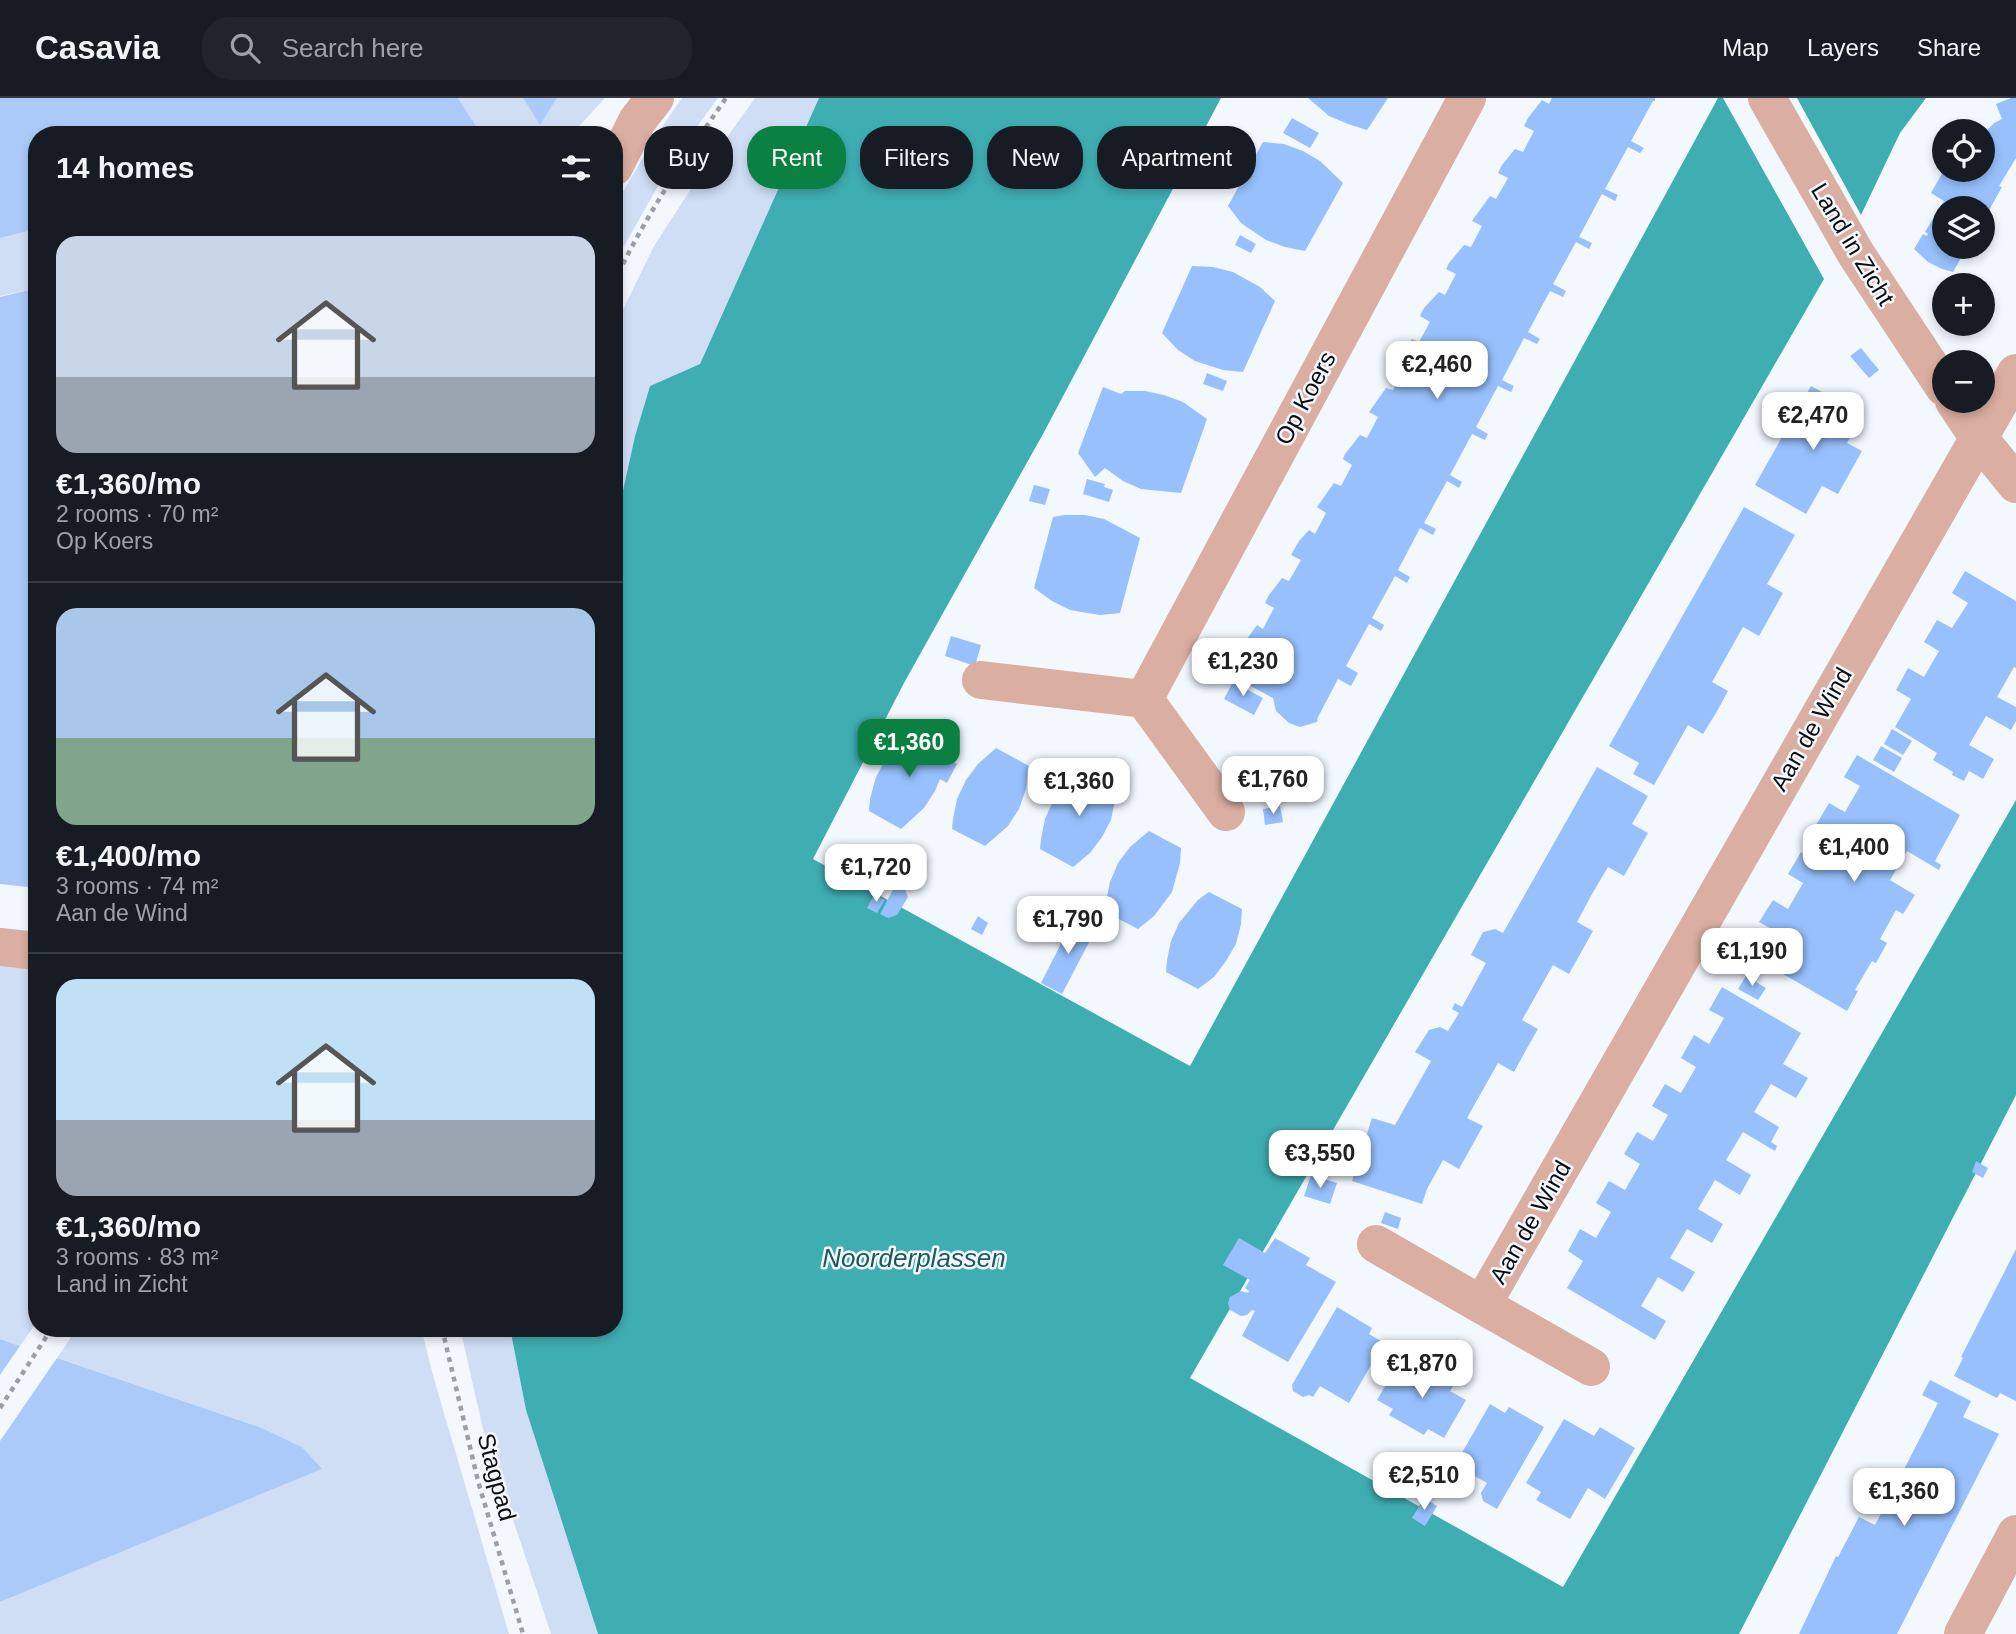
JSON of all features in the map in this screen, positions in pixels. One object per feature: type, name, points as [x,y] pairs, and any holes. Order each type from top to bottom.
[{"type":"street","points":[[623,149],[637,121],[655,98]]},
{"type":"street","name":"Op Koers","points":[[1144,699],[1467,98]]},
{"type":"street","name":"Land in Zicht","points":[[1767,98],[1856,254],[1932,369]]},
{"type":"street","name":"Aan de Wind","points":[[1482,1305],[2016,373]]},
{"type":"street","points":[[1962,413],[2016,484]]},
{"type":"street","points":[[981,680],[1144,699],[1226,812]]},
{"type":"street","points":[[0,947],[28,950]]},
{"type":"street","name":"Aan de Wind","points":[[1376,1244],[1591,1367]]},
{"type":"street","points":[[1963,1634],[2016,1534]]},
{"type":"path","points":[[623,264],[681,163],[726,98]]},
{"type":"path","points":[[0,1408],[46,1337]]},
{"type":"path","name":"Stagpad","points":[[444,1337],[478,1481],[523,1634]]},
{"type":"shaded area","points":[[0,98],[458,98],[476,126],[28,126],[28,231],[0,238]]},
{"type":"shaded area","points":[[458,98],[523,98],[540,124],[557,98],[605,98],[579,126],[475,126]]},
{"type":"shaded area","points":[[523,98],[557,98],[540,125]]},
{"type":"shaded area","points":[[682,98],[718,98],[698,126],[663,126]]},
{"type":"shaded area","points":[[755,98],[819,98],[806,126],[747,126],[747,189],[778,189],[700,364],[650,386],[623,490],[623,310],[654,246],[691,189],[733,189],[733,129]]},
{"type":"shaded area","points":[[644,156],[644,189],[656,189],[623,248],[623,192]]},
{"type":"shaded area","points":[[28,231],[28,290],[0,296],[0,238]]},
{"type":"shaded area","points":[[28,290],[28,887],[0,884],[0,297]]},
{"type":"shaded area","points":[[0,966],[28,969],[28,1335],[20,1346],[0,1339]]},
{"type":"shaded area","points":[[71,1337],[423,1337],[509,1634],[0,1634],[0,1602],[321,1469],[302,1447],[262,1428],[57,1358]]},
{"type":"shaded area","points":[[462,1337],[512,1337],[526,1410],[598,1634],[551,1634],[483,1429]]},
{"type":"shaded area","points":[[0,1339],[20,1346],[0,1375]]},
{"type":"shaded area","points":[[57,1358],[262,1428],[302,1447],[322,1469],[0,1602],[0,1441]]},
{"type":"water","name":"Noorderplassen","points":[[819,98],[1221,98],[1206,126],[1097,126],[1097,189],[1173,189],[1043,434],[904,683],[813,859],[1190,1066],[1718,98],[1723,98],[1824,279],[1190,1378],[1563,1587],[2016,800],[2016,1095],[1739,1634],[598,1634],[526,1410],[512,1337],[623,1337],[623,490],[650,386],[700,364],[778,189],[846,189],[846,126],[806,126]]},
{"type":"water","points":[[1797,98],[1926,98],[1900,133],[1861,215]]},
{"type":"building","points":[[1308,98],[1388,98],[1367,130],[1329,116]]},
{"type":"building","points":[[1552,98],[1655,98],[1631,141],[1644,148],[1640,153],[1628,147],[1605,189],[1618,195],[1615,201],[1602,194],[1579,237],[1592,243],[1589,249],[1576,242],[1553,284],[1566,291],[1563,297],[1550,291],[1528,332],[1540,339],[1537,344],[1524,338],[1502,380],[1514,386],[1511,392],[1498,386],[1476,427],[1488,434],[1485,440],[1472,434],[1450,475],[1462,482],[1459,488],[1447,481],[1424,523],[1436,529],[1433,535],[1420,528],[1398,570],[1410,577],[1407,583],[1395,576],[1372,618],[1384,625],[1381,631],[1369,624],[1346,666],[1358,673],[1351,686],[1338,679],[1317,722],[1300,727],[1289,723],[1276,711],[1273,698],[1236,678],[1249,656],[1239,650],[1257,625],[1263,629],[1274,608],[1265,603],[1269,595],[1282,578],[1289,581],[1301,560],[1291,555],[1309,530],[1315,534],[1326,513],[1317,507],[1334,483],[1341,486],[1352,465],[1343,459],[1345,454],[1360,435],[1367,438],[1378,417],[1369,412],[1386,388],[1393,390],[1404,369],[1395,364],[1412,339],[1419,342],[1430,322],[1420,316],[1424,308],[1439,292],[1445,295],[1456,274],[1446,269],[1449,263],[1464,245],[1471,247],[1482,226],[1472,221],[1490,196],[1496,199],[1508,178],[1498,173],[1502,165],[1515,149],[1523,152],[1534,131],[1524,126],[1528,118],[1542,100],[1549,104]]},
{"type":"building","points":[[2016,98],[2016,158],[1999,186],[2002,187],[1995,200],[1995,196],[1936,196],[1931,193],[1937,182],[1995,182],[1995,122],[2002,119],[1996,104]]},
{"type":"building","points":[[1292,118],[1319,133],[1310,148],[1283,133]]},
{"type":"building","points":[[1263,142],[1284,144],[1320,161],[1343,183],[1305,251],[1266,240],[1241,223],[1228,206],[1237,189],[1256,189],[1256,155]]},
{"type":"building","points":[[1932,221],[1932,259],[1960,259],[1953,272],[1928,262],[1914,249],[1923,234],[1927,236],[1925,232]]},
{"type":"building","points":[[1240,235],[1256,244],[1251,253],[1235,245]]},
{"type":"building","points":[[1192,266],[1233,272],[1260,287],[1275,301],[1243,372],[1223,370],[1195,361],[1178,350],[1162,333]]},
{"type":"building","points":[[1861,348],[1879,370],[1869,378],[1850,356]]},
{"type":"building","points":[[1207,373],[1227,381],[1223,391],[1203,384]]},
{"type":"building","points":[[1811,386],[1863,414],[1847,443],[1862,451],[1838,494],[1822,486],[1806,514],[1755,485]]},
{"type":"building","points":[[1103,387],[1121,394],[1125,391],[1145,391],[1164,395],[1183,402],[1207,419],[1181,493],[1141,489],[1123,481],[1105,468],[1095,477],[1078,453]]},
{"type":"building","points":[[1087,479],[1105,484],[1104,487],[1113,490],[1109,502],[1083,494]]},
{"type":"building","points":[[1034,485],[1050,489],[1045,505],[1029,501]]},
{"type":"building","points":[[1744,507],[1795,535],[1767,584],[1783,593],[1759,636],[1743,627],[1712,682],[1728,691],[1716,713],[1703,734],[1688,725],[1654,785],[1633,774],[1639,763],[1609,746]]},
{"type":"building","points":[[1065,515],[1104,519],[1140,538],[1120,613],[1100,615],[1070,610],[1034,588],[1053,517]]},
{"type":"building","points":[[1965,571],[2016,601],[2016,668],[2014,667],[1997,697],[2016,707],[2016,721],[2011,730],[1986,716],[1969,745],[1994,759],[1983,779],[1969,771],[1964,781],[1933,760],[1937,753],[1895,727],[1911,699],[1896,690],[1908,668],[1924,677],[1939,651],[1924,642],[1937,620],[1952,628],[1968,603],[1952,593]]},
{"type":"building","points":[[951,636],[981,645],[975,666],[945,656]]},
{"type":"building","points":[[1233,682],[1263,698],[1254,715],[1224,699]]},
{"type":"building","points":[[1892,729],[1912,741],[1903,755],[1884,744]]},
{"type":"building","points":[[912,730],[945,748],[945,757],[957,764],[947,783],[940,779],[924,808],[901,829],[869,811],[870,799],[882,766],[894,747]]},
{"type":"building","points":[[1881,746],[1902,758],[1894,772],[1873,760]]},
{"type":"building","points":[[996,748],[1029,766],[1026,789],[1019,809],[1008,826],[985,846],[952,829],[953,819],[957,799],[966,780],[978,764]]},
{"type":"building","points":[[1857,755],[1960,815],[1935,861],[1941,865],[1939,870],[1907,851],[1890,880],[1915,895],[1903,914],[1896,910],[1880,939],[1887,943],[1876,963],[1872,961],[1855,990],[1858,991],[1847,1011],[1759,960],[1775,931],[1759,922],[1773,900],[1788,909],[1803,883],[1788,874],[1801,852],[1816,860],[1832,835],[1816,825],[1829,803],[1845,812],[1860,786],[1844,777]]},
{"type":"building","points":[[1597,767],[1648,796],[1632,824],[1648,833],[1624,876],[1608,867],[1592,894],[1577,922],[1593,931],[1569,974],[1553,965],[1522,1020],[1538,1029],[1514,1072],[1498,1063],[1467,1118],[1483,1126],[1459,1169],[1443,1160],[1422,1204],[1352,1181],[1372,1118],[1395,1125],[1431,1061],[1415,1052],[1429,1030],[1440,1027],[1448,1031],[1459,1013],[1452,1009],[1455,1003],[1462,1007],[1486,963],[1471,955],[1483,932],[1495,929],[1503,933]]},
{"type":"building","points":[[1084,768],[1117,786],[1111,820],[1102,837],[1090,853],[1073,867],[1040,849],[1041,839],[1045,819],[1053,801],[1065,785]]},
{"type":"building","points":[[1280,806],[1283,822],[1265,825],[1263,809]]},
{"type":"building","points":[[1149,831],[1181,848],[1180,863],[1172,892],[1154,916],[1138,929],[1105,912],[1106,901],[1118,863],[1130,847]]},
{"type":"building","points":[[896,884],[905,889],[908,897],[897,915],[888,918],[880,914]]},
{"type":"building","points":[[1209,892],[1242,909],[1241,924],[1236,944],[1226,961],[1214,977],[1198,989],[1166,972],[1167,960],[1179,923],[1198,900]]},
{"type":"building","points":[[874,895],[885,900],[877,913],[867,908]]},
{"type":"building","points":[[978,916],[988,923],[982,935],[971,929]]},
{"type":"building","points":[[1074,918],[1096,929],[1062,994],[1041,983]]},
{"type":"building","points":[[1746,976],[1766,988],[1758,1000],[1738,989]]},
{"type":"building","points":[[1722,987],[1801,1033],[1783,1064],[1808,1078],[1796,1098],[1771,1084],[1754,1112],[1779,1127],[1771,1142],[1777,1146],[1775,1151],[1743,1132],[1726,1160],[1751,1175],[1740,1195],[1715,1180],[1698,1209],[1723,1224],[1712,1243],[1687,1229],[1670,1258],[1695,1272],[1683,1292],[1658,1277],[1641,1306],[1666,1321],[1655,1340],[1567,1288],[1583,1261],[1568,1251],[1580,1229],[1596,1238],[1611,1212],[1596,1203],[1609,1181],[1625,1190],[1640,1164],[1624,1154],[1637,1132],[1653,1141],[1668,1115],[1652,1106],[1665,1084],[1681,1093],[1696,1067],[1681,1058],[1694,1035],[1709,1044],[1724,1018],[1709,1010]]},
{"type":"building","points":[[1976,1161],[1988,1168],[1983,1178],[1972,1172]]},
{"type":"building","points":[[1311,1175],[1337,1183],[1330,1204],[1304,1196]]},
{"type":"building","points":[[1385,1212],[1401,1218],[1398,1229],[1381,1223]]},
{"type":"building","points":[[1239,1238],[1265,1253],[1275,1238],[1310,1258],[1306,1265],[1336,1282],[1288,1362],[1242,1336],[1255,1311],[1241,1316],[1230,1310],[1230,1297],[1241,1291],[1249,1291],[1245,1288],[1250,1280],[1223,1265]]},
{"type":"building","points":[[2016,1249],[2016,1401],[2000,1393],[1997,1398],[1954,1376]]},
{"type":"building","points":[[1337,1307],[1372,1328],[1369,1334],[1384,1343],[1349,1403],[1320,1386],[1313,1397],[1303,1397],[1293,1391],[1292,1385]]},
{"type":"building","points":[[1399,1362],[1415,1370],[1419,1364],[1454,1385],[1450,1391],[1466,1400],[1444,1438],[1428,1429],[1424,1435],[1389,1415],[1393,1409],[1377,1400]]},
{"type":"building","points":[[1930,1380],[1971,1401],[1963,1417],[1999,1434],[1897,1634],[1799,1634],[1836,1556],[1838,1557],[1859,1517],[1875,1525],[1896,1485],[1938,1403],[1922,1395]]},
{"type":"building","points":[[1490,1404],[1505,1413],[1509,1407],[1544,1427],[1497,1509],[1483,1501],[1481,1493],[1487,1483],[1455,1465]]},
{"type":"building","points":[[1564,1419],[1594,1436],[1600,1427],[1635,1448],[1605,1499],[1588,1488],[1570,1519],[1536,1500],[1541,1492],[1526,1483]]},
{"type":"building","points":[[1424,1455],[1440,1464],[1428,1485],[1412,1476]]},
{"type":"building","points":[[1424,1498],[1437,1506],[1425,1526],[1412,1518]]}]
